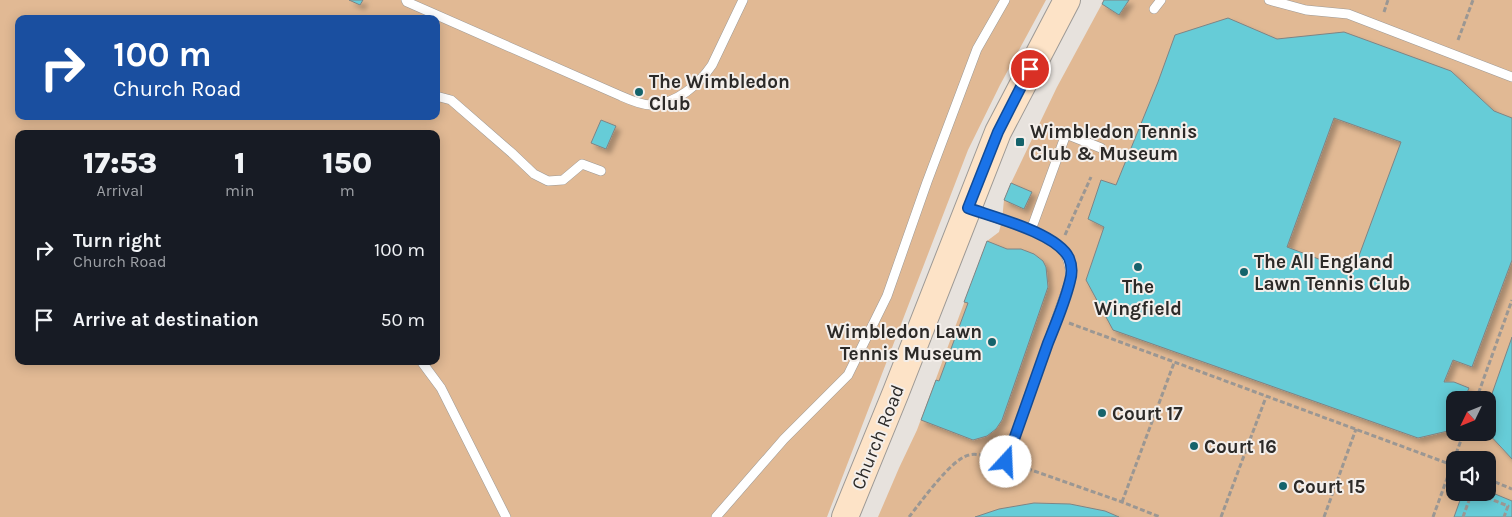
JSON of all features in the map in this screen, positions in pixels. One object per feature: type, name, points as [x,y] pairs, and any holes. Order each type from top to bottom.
[{"type":"street","name":"Church Road","points":[[845,517],[998,132],[1067,0]]},
{"type":"lane","points":[[406,0],[437,15]]},
{"type":"lane","points":[[440,16],[621,96],[636,102],[652,105],[683,94],[706,74],[743,0]]},
{"type":"lane","points":[[716,517],[784,439],[848,375],[887,296],[977,49],[1005,0]]},
{"type":"lane","points":[[1154,9],[1160,0]]},
{"type":"lane","points":[[1269,0],[1306,10],[1348,14],[1512,77]]},
{"type":"lane","points":[[440,97],[451,100],[534,174],[548,182],[562,180],[582,164],[601,171]]},
{"type":"lane","points":[[1031,230],[1066,134],[1101,148]]},
{"type":"lane","points":[[968,208],[1031,230],[1059,246],[1068,257],[1071,267],[1070,280],[1006,462]]},
{"type":"lane","points":[[424,365],[441,388],[506,517]]},
{"type":"path","points":[[1453,55],[1473,0]]},
{"type":"path","points":[[1059,246],[1081,201],[1090,177]]},
{"type":"path","points":[[1479,391],[1512,300]]},
{"type":"path","points":[[1057,318],[1174,363],[1446,462]]},
{"type":"path","points":[[1122,502],[1174,363]]},
{"type":"path","points":[[1221,517],[1266,397]]},
{"type":"path","points":[[1324,517],[1356,429]]},
{"type":"path","points":[[909,517],[944,474],[957,461],[968,455],[1006,462],[1160,517]]},
{"type":"path","points":[[1496,482],[1512,489]]},
{"type":"path","points":[[1433,517],[1446,485]]},
{"type":"path","points":[[1463,517],[1469,501]]},
{"type":"path","points":[[1495,501],[1508,506],[1504,517]]},
{"type":"shaded area","points":[[0,0],[1046,0],[1000,85],[968,150],[827,517],[0,517]]},
{"type":"shaded area","name":"The All England Lawn Tennis Club","points":[[1104,0],[1512,0],[1512,517],[878,517],[917,430],[987,241],[999,232],[1004,200],[1057,87]]},
{"type":"building","points":[[349,0],[363,0],[360,5]]},
{"type":"building","points":[[1104,0],[1129,0],[1119,15],[1102,4]]},
{"type":"building","points":[[1228,18],[1277,39],[1344,32],[1451,71],[1494,111],[1512,118],[1512,260],[1472,367],[1453,360],[1444,382],[1454,382],[1469,388],[1468,391],[1446,391],[1446,431],[1418,438],[1113,330],[1086,280],[1104,227],[1088,219],[1101,180],[1116,185],[1175,35]],"holes":[[[1334,118],[1401,142],[1353,272],[1287,247]]]},
{"type":"building","points":[[601,120],[616,126],[606,149],[591,143]]},
{"type":"building","points":[[1011,183],[1032,192],[1024,209],[1004,200]]},
{"type":"building","name":"Wimbledon Lawn Tennis Museum","points":[[987,241],[1007,249],[1021,249],[1034,254],[1043,261],[1046,267],[1048,287],[1002,420],[996,429],[987,436],[973,440],[921,420],[936,380],[939,381],[968,303],[964,302]]},
{"type":"building","points":[[1512,337],[1512,459],[1495,441],[1496,391],[1493,391]]},
{"type":"building","points":[[1496,494],[1512,501],[1512,517],[1454,517],[1460,501],[1496,501]]},
{"type":"building","points":[[1034,503],[1070,504],[1105,511],[1119,517],[975,517],[999,509]]},
{"type":"place","name":"The Wimbledon Club","points":[[639,92]]},
{"type":"place","name":"Wimbledon Tennis Club & Museum","points":[[1020,142]]},
{"type":"place","name":"The Wingfield","points":[[1138,267]]},
{"type":"place","name":"The All England Lawn Tennis Club","points":[[1244,272]]},
{"type":"place","name":"Wimbledon Lawn Tennis Museum","points":[[992,342]]},
{"type":"place","name":"Court 17","points":[[1102,413]]},
{"type":"place","name":"Court 16","points":[[1194,446]]},
{"type":"place","name":"Court 15","points":[[1283,486]]},
{"type":"route","points":[[1006,462],[1071,274],[1068,257],[1059,246],[1031,230],[968,208],[998,132],[1030,69]]}]
